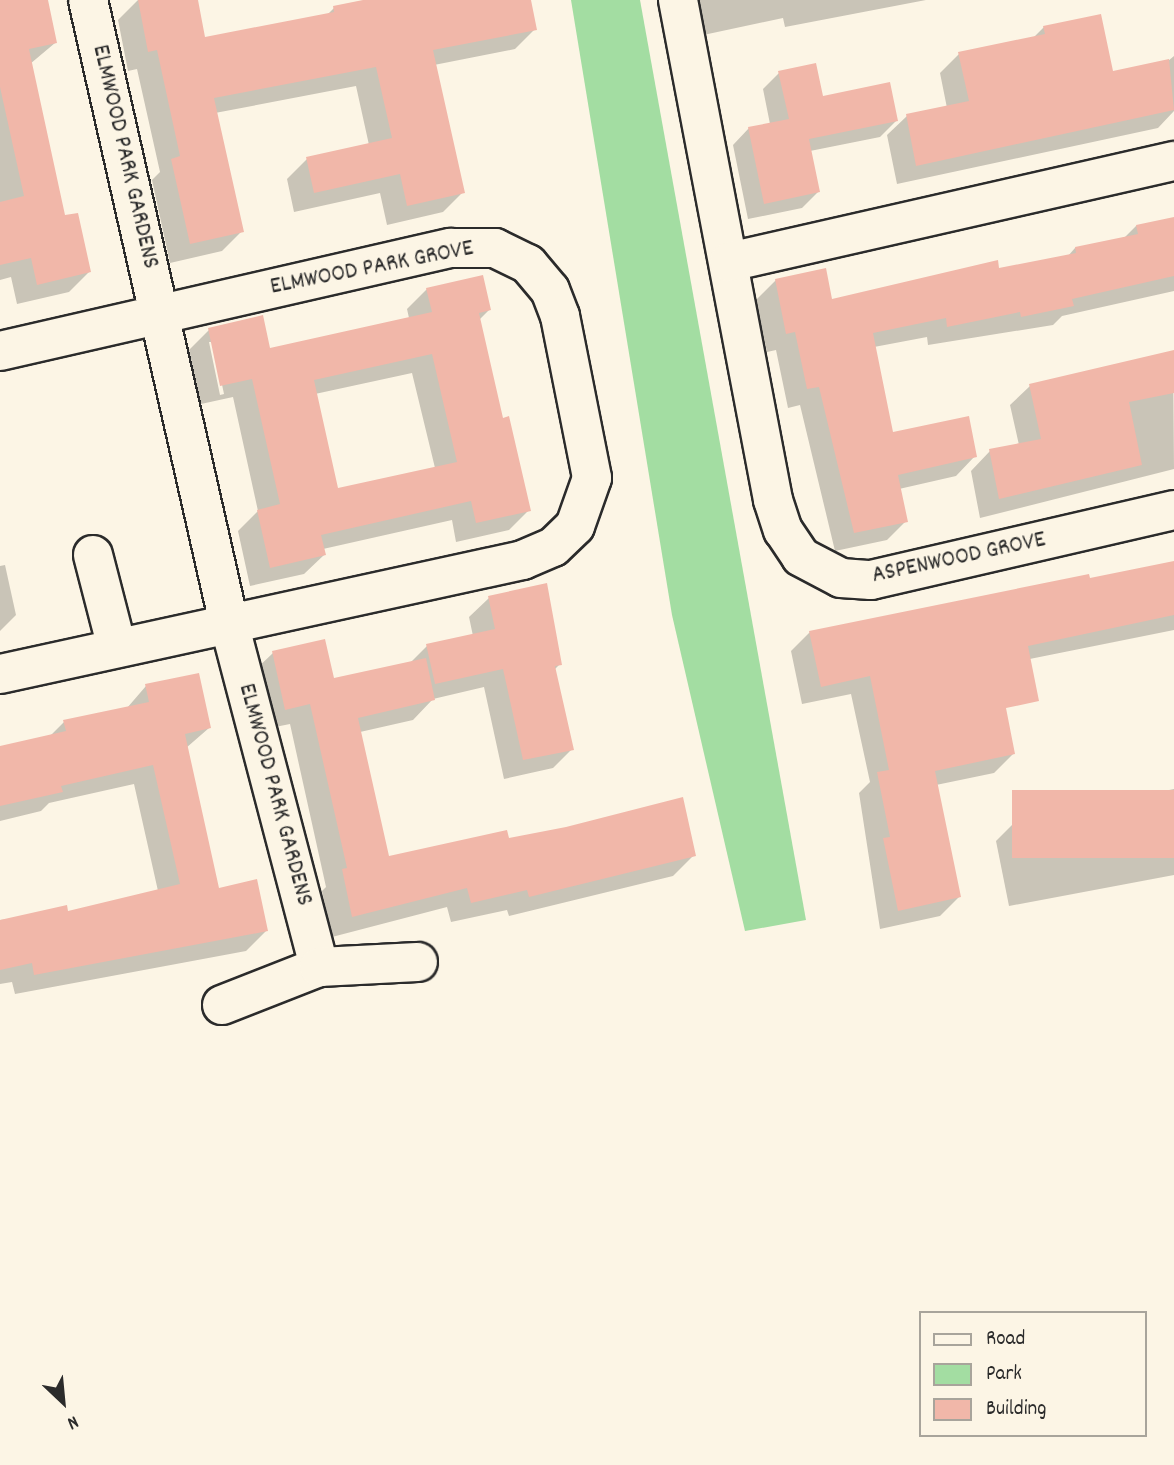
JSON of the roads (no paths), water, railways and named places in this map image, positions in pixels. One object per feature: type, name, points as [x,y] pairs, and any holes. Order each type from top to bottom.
[{"type":"street","name":"ELMWOOD PARK GARDENS","points":[[88,0],[229,623],[319,967]]},
{"type":"street","name":"ASPENWOOD GROVE","points":[[678,0],[778,515],[793,547],[814,566],[841,578],[871,580],[1174,510]]},
{"type":"street","points":[[729,262],[1174,161]]},
{"type":"street","name":"ELMWOOD PARK GROVE","points":[[160,315],[474,245],[495,248],[528,264],[550,290],[560,316],[592,478],[582,515],[564,538],[523,561],[229,623]]},
{"type":"street","points":[[0,351],[160,315]]},
{"type":"street","points":[[93,555],[117,648]]},
{"type":"street","points":[[0,674],[229,623]]},
{"type":"street","points":[[222,1005],[319,967],[418,962]]}]
